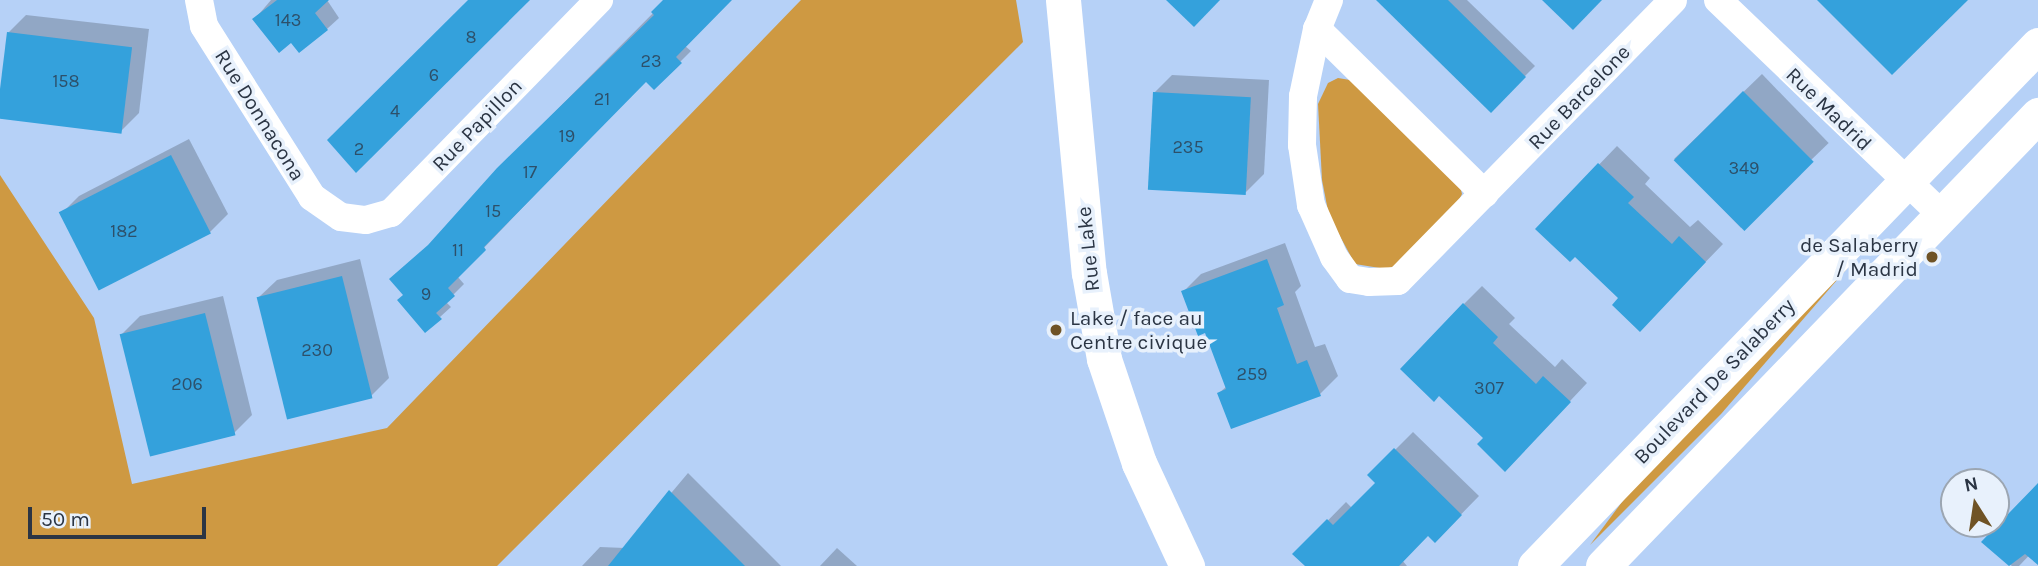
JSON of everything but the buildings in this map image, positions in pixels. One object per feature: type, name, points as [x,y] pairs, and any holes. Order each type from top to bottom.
[{"type":"street","name":"Rue Donnacona","points":[[199,0],[204,26],[312,197],[341,217]]},
{"type":"street","name":"Rue Papillon","points":[[341,217],[366,220],[391,213],[599,0]]},
{"type":"street","name":"Rue Lake","points":[[1063,0],[1089,273],[1104,359],[1139,463],[1187,566]]},
{"type":"street","name":"Rue Barcelone","points":[[1329,0],[1317,29],[1303,96],[1302,145],[1311,205],[1334,257],[1350,279],[1398,281],[1673,0]]},
{"type":"street","name":"Rue Madrid","points":[[1718,0],[1942,215]]},
{"type":"street","points":[[1317,29],[1485,194]]},
{"type":"street","name":"Boulevard De Salaberry","points":[[1535,566],[2038,45]]},
{"type":"street","points":[[1603,566],[2038,116]]},
{"type":"shaded area","points":[[801,0],[1016,0],[1023,42],[497,566],[0,566],[0,175],[94,318],[132,484],[387,428]]},
{"type":"shaded area","points":[[1338,78],[1350,80],[1459,182],[1462,194],[1457,204],[1398,265],[1386,269],[1355,264],[1329,216],[1322,180],[1318,104],[1328,83]]},
{"type":"shaded area","points":[[1847,263],[1850,265],[1721,414],[1590,545],[1642,475]]},
{"type":"place","name":"de Salaberry / Madrid","points":[[1932,257]]},
{"type":"place","name":"Lake / face au Centre civique","points":[[1056,330]]}]
